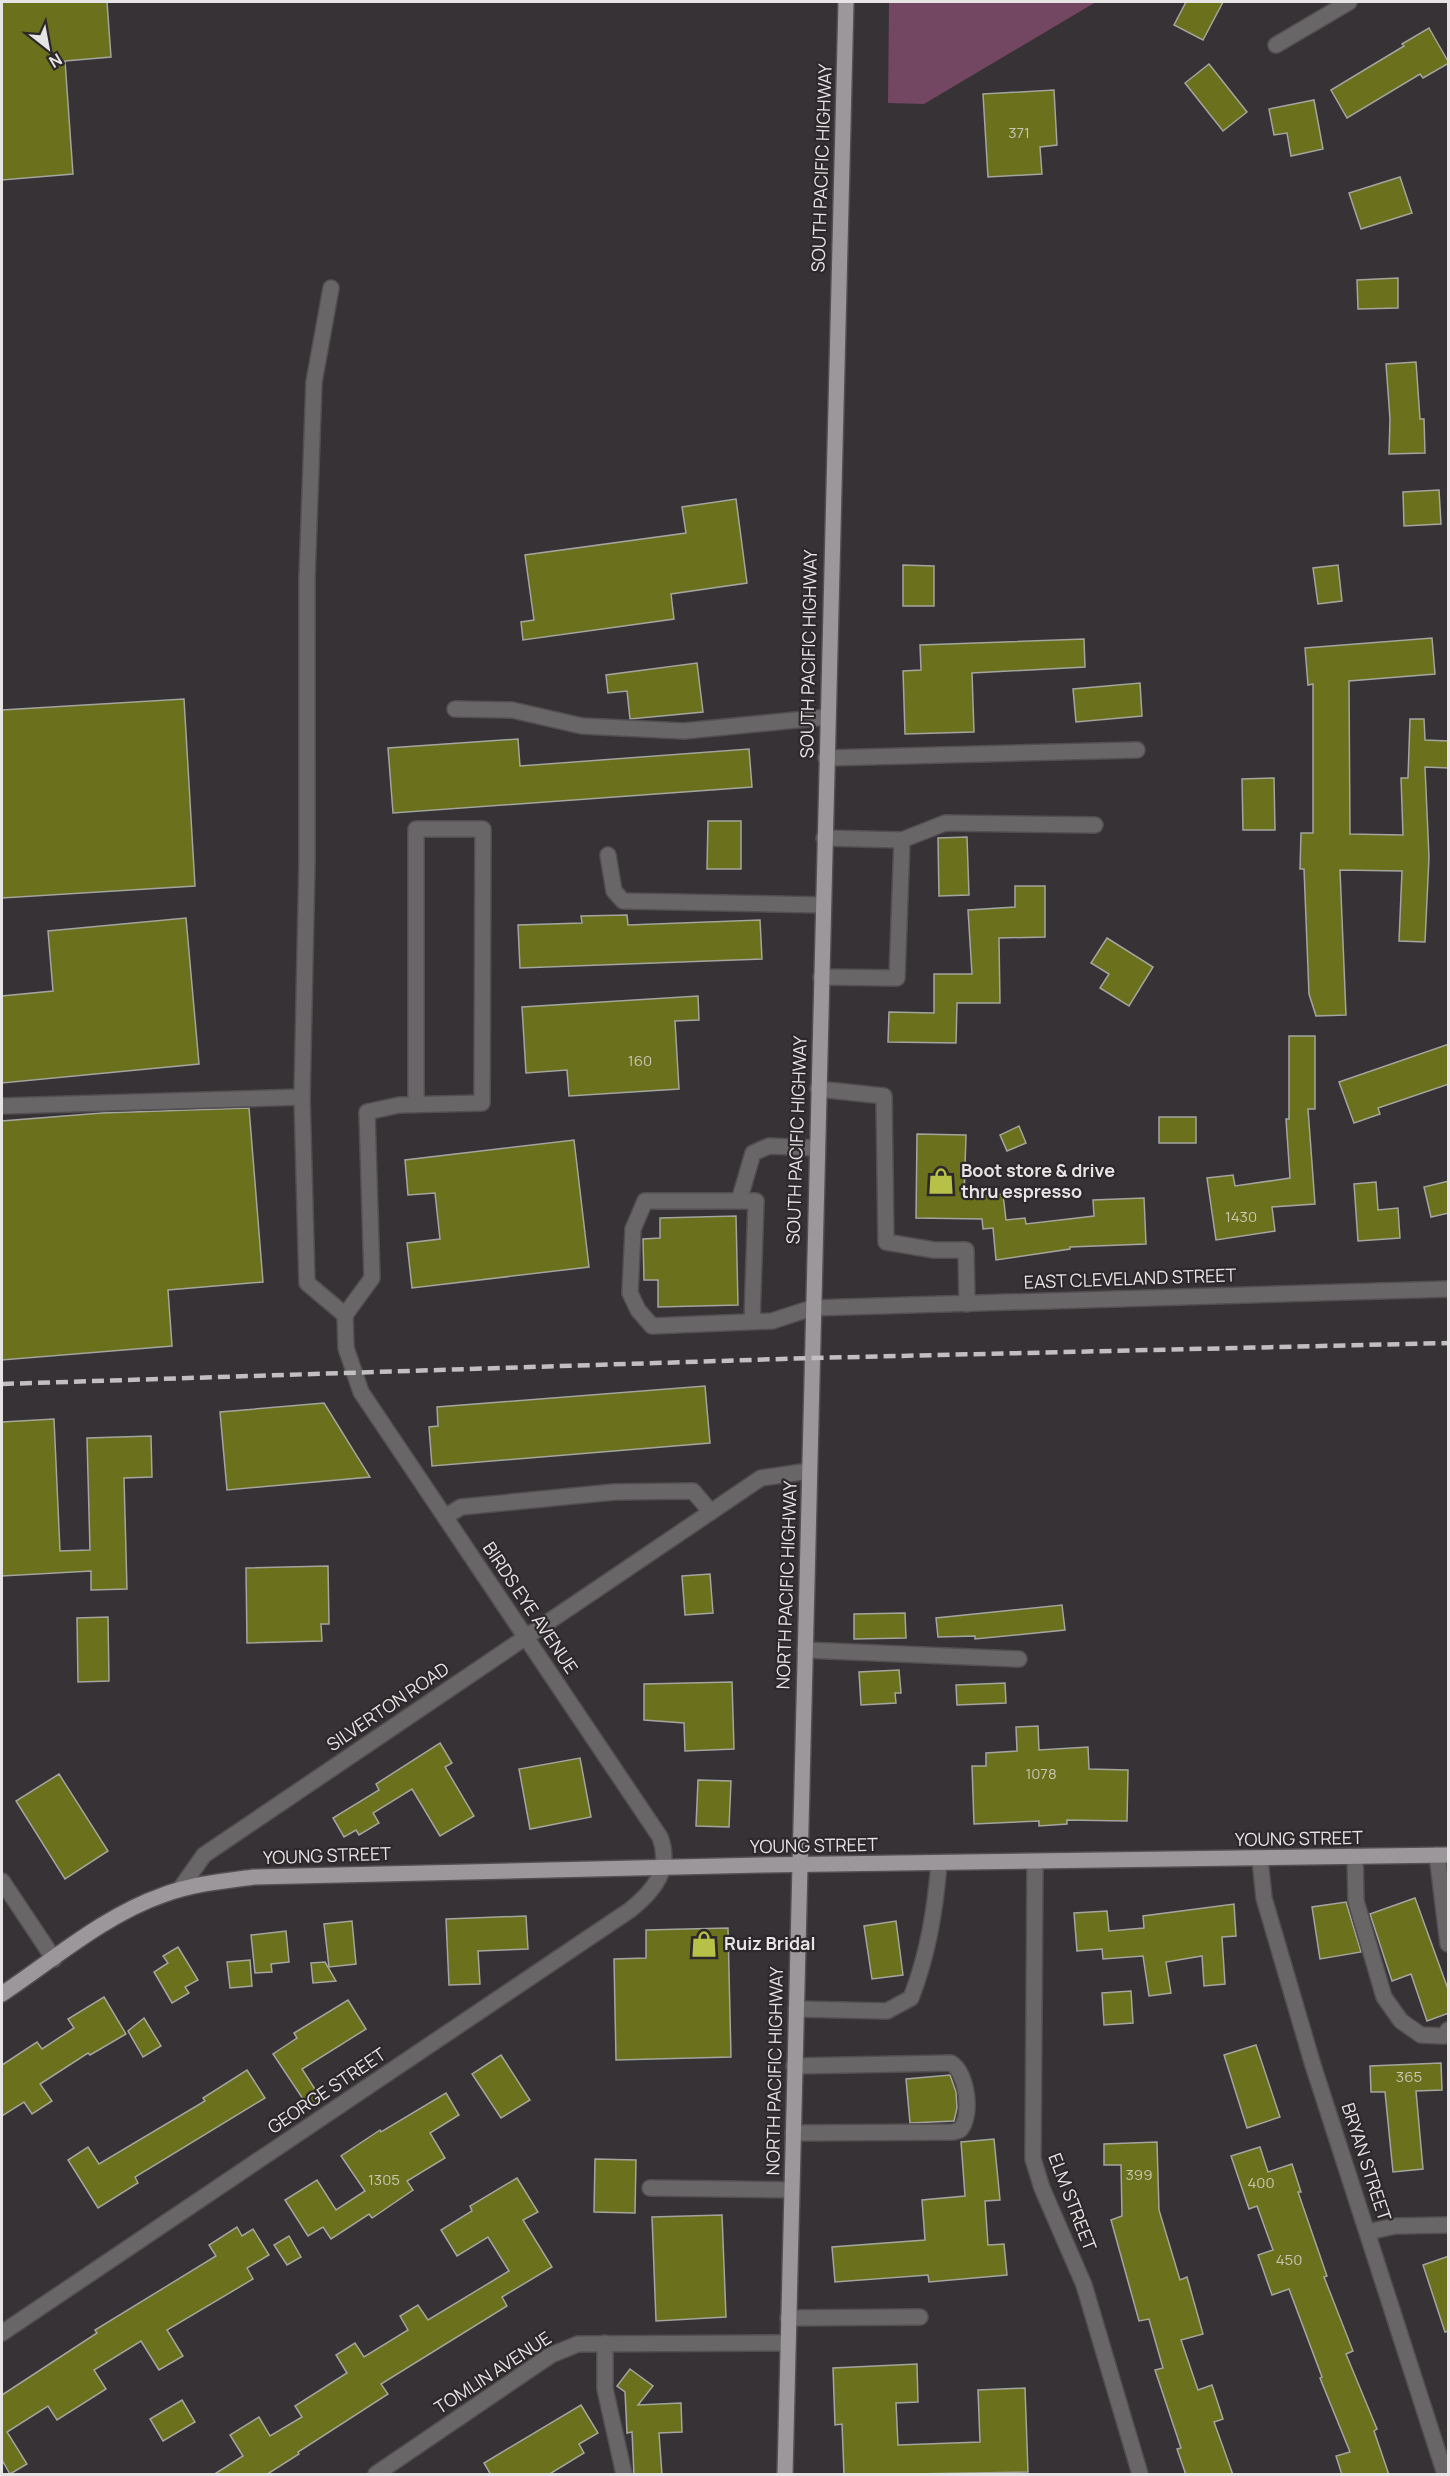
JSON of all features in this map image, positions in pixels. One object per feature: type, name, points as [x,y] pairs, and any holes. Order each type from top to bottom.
[{"type":"main road","name":"SOUTH PACIFIC HIGHWAY","points":[[812,1308],[846,2]]},
{"type":"main road","name":"NORTH PACIFIC HIGHWAY","points":[[785,2475],[812,1308]]},
{"type":"main road","name":"YOUNG STREET","points":[[180,1889],[227,1880],[283,1875],[799,1865],[1260,1860],[1443,1855]]},
{"type":"main road","points":[[2,1994],[132,1909],[180,1889]]},
{"type":"street","points":[[1276,45],[1349,2]]},
{"type":"street","points":[[331,288],[314,382],[312,416],[307,578],[307,863],[302,1096],[307,1283],[345,1315],[372,1278],[367,1112],[416,1105],[482,1103],[483,829],[416,829],[416,1105]]},
{"type":"street","points":[[455,709],[512,710],[582,726],[684,731],[827,717]]},
{"type":"street","points":[[826,758],[1137,750]]},
{"type":"street","points":[[824,838],[902,840],[945,823],[1095,825]]},
{"type":"street","points":[[821,977],[897,978],[902,840]]},
{"type":"street","points":[[608,855],[614,891],[623,901],[823,905]]},
{"type":"street","points":[[818,1089],[884,1096],[886,1242],[934,1250],[966,1250],[967,1304]]},
{"type":"street","points":[[2,1106],[302,1096]]},
{"type":"street","points":[[752,1321],[756,1201],[739,1201],[753,1153],[769,1146],[817,1148]]},
{"type":"street","name":"EAST CLEVELAND STREET","points":[[739,1201],[645,1201],[633,1229],[630,1293],[638,1310],[652,1326],[772,1322],[812,1308],[1449,1289]]},
{"type":"street","name":"BIRDS EYE AVENUE","points":[[345,1315],[346,1348],[362,1392],[660,1837],[664,1852],[662,1869]]},
{"type":"street","name":"SILVERTON ROAD","points":[[180,1889],[204,1855],[761,1478],[809,1472]]},
{"type":"street","points":[[445,1517],[461,1507],[614,1492],[693,1491],[711,1512]]},
{"type":"street","points":[[805,1650],[1019,1659]]},
{"type":"street","points":[[1443,1855],[1449,1944]]},
{"type":"street","points":[[1354,1857],[1356,1901],[1384,1997],[1401,2021],[1421,2035],[1444,2036],[1449,2030]]},
{"type":"street","name":"BRYAN STREET","points":[[1260,1860],[1264,1898],[1312,2062],[1445,2475]]},
{"type":"street","name":"ELM STREET","points":[[1035,1863],[1033,2159],[1042,2188],[1088,2295],[1140,2475]]},
{"type":"street","points":[[796,2009],[887,2011],[912,1998],[925,1960],[935,1910],[939,1864]]},
{"type":"street","name":"GEORGE STREET","points":[[2,2333],[630,1910],[652,1891],[662,1869]]},
{"type":"street","points":[[2,1881],[54,1959]]},
{"type":"street","points":[[793,2133],[953,2132],[960,2130],[966,2119],[964,2078],[958,2066],[951,2062],[794,2066]]},
{"type":"street","points":[[650,2188],[791,2190]]},
{"type":"street","points":[[1368,2232],[1395,2226],[1449,2225]]},
{"type":"street","points":[[788,2318],[920,2317]]},
{"type":"street","points":[[605,2343],[605,2389],[624,2475]]},
{"type":"street","name":"TOMLIN AVENUE","points":[[376,2475],[551,2355],[578,2344],[788,2343]]},
{"type":"shaded area","points":[[889,2],[1096,2],[924,104],[888,103]]},
{"type":"building","points":[[2,2],[107,2],[111,57],[65,61],[73,174],[2,180]]},
{"type":"building","points":[[1186,2],[1223,2],[1203,40],[1174,25]]},
{"type":"building","points":[[1429,28],[1449,63],[1423,78],[1420,74],[1347,118],[1331,90],[1404,46],[1402,44]]},
{"type":"building","points":[[1209,64],[1247,112],[1223,131],[1185,83]]},
{"type":"building","points":[[1054,90],[1057,145],[1040,147],[1042,174],[988,177],[983,94]]},
{"type":"building","points":[[1314,100],[1323,149],[1291,156],[1287,133],[1274,135],[1269,109]]},
{"type":"building","points":[[1400,177],[1412,213],[1361,229],[1349,193]]},
{"type":"building","points":[[1398,278],[1398,308],[1358,309],[1357,280]]},
{"type":"building","points":[[1416,362],[1420,419],[1424,419],[1425,453],[1389,454],[1390,419],[1386,364]]},
{"type":"building","points":[[1439,490],[1441,524],[1404,526],[1403,492]]},
{"type":"building","points":[[736,499],[747,583],[671,594],[674,619],[523,640],[521,622],[534,620],[525,555],[686,533],[682,507]]},
{"type":"building","points":[[903,565],[934,566],[934,606],[903,606]]},
{"type":"building","points":[[1338,565],[1342,601],[1318,604],[1313,568]]},
{"type":"building","points":[[1432,638],[1435,674],[1349,681],[1350,834],[1403,835],[1401,778],[1408,778],[1410,719],[1424,719],[1425,740],[1449,741],[1449,768],[1425,767],[1429,857],[1425,942],[1399,941],[1402,871],[1340,870],[1346,1015],[1316,1016],[1309,994],[1304,869],[1300,869],[1301,833],[1313,833],[1313,684],[1308,685],[1305,648]]},
{"type":"building","points":[[1084,639],[1085,667],[972,673],[974,732],[905,734],[903,671],[921,670],[920,645]]},
{"type":"building","points":[[697,663],[703,712],[630,719],[627,691],[608,693],[606,675]]},
{"type":"building","points":[[1140,683],[1142,716],[1076,722],[1073,689]]},
{"type":"building","points":[[184,699],[195,886],[2,898],[2,710]]},
{"type":"building","points":[[518,739],[520,766],[749,749],[752,787],[393,813],[388,748]]},
{"type":"building","points":[[1274,778],[1275,830],[1243,830],[1242,779]]},
{"type":"building","points":[[708,821],[741,821],[741,869],[707,869]]},
{"type":"building","points":[[967,837],[969,895],[939,896],[938,838]]},
{"type":"building","points":[[1015,886],[1045,886],[1045,937],[999,938],[1000,1003],[957,1003],[956,1043],[888,1042],[889,1012],[934,1013],[934,974],[972,974],[968,910],[1015,907]]},
{"type":"building","points":[[627,915],[628,925],[760,920],[762,959],[520,968],[518,925],[582,923],[581,916]]},
{"type":"building","points":[[186,918],[199,1064],[2,1083],[2,996],[53,991],[48,931]]},
{"type":"building","points":[[1107,938],[1153,967],[1129,1006],[1100,988],[1109,974],[1091,963]]},
{"type":"building","points":[[698,996],[699,1020],[675,1021],[679,1089],[569,1096],[567,1070],[526,1073],[522,1007]]},
{"type":"building","points":[[1289,1036],[1315,1036],[1315,1109],[1308,1109],[1315,1204],[1272,1207],[1275,1231],[1216,1240],[1207,1178],[1233,1175],[1235,1186],[1290,1178],[1286,1119],[1289,1119]]},
{"type":"building","points":[[1449,1044],[1449,1084],[1378,1108],[1380,1114],[1354,1123],[1339,1082]]},
{"type":"building","points":[[249,1108],[263,1282],[168,1290],[172,1346],[2,1360],[2,1121],[102,1113]]},
{"type":"building","points":[[1159,1117],[1196,1117],[1196,1143],[1159,1143]]},
{"type":"building","points":[[1019,1126],[1026,1143],[1007,1151],[1000,1135]]},
{"type":"building","points":[[917,1134],[966,1135],[964,1198],[1003,1194],[1006,1220],[1025,1218],[1026,1224],[1094,1216],[1093,1200],[1144,1198],[1146,1244],[1070,1247],[1070,1249],[996,1260],[993,1228],[983,1229],[982,1219],[916,1218]]},
{"type":"building","points":[[574,1140],[589,1267],[412,1288],[407,1243],[440,1239],[435,1193],[408,1195],[405,1160]]},
{"type":"building","points":[[1449,1181],[1449,1213],[1431,1217],[1424,1187]]},
{"type":"building","points":[[1376,1182],[1378,1210],[1398,1208],[1400,1238],[1358,1241],[1354,1184]]},
{"type":"building","points":[[736,1216],[738,1305],[658,1307],[658,1280],[644,1280],[643,1239],[660,1238],[660,1218]]},
{"type":"building","points":[[705,1386],[710,1443],[432,1466],[429,1427],[438,1426],[437,1407]]},
{"type":"building","points":[[324,1403],[370,1477],[227,1490],[220,1412]]},
{"type":"building","points":[[54,1419],[60,1551],[90,1550],[87,1438],[151,1436],[152,1477],[124,1478],[127,1589],[91,1590],[91,1571],[2,1576],[2,1422]]},
{"type":"building","points":[[328,1566],[329,1624],[321,1624],[322,1641],[247,1643],[246,1568]]},
{"type":"building","points":[[710,1574],[713,1613],[685,1615],[682,1576]]},
{"type":"building","points":[[1062,1605],[1065,1630],[975,1639],[975,1636],[938,1637],[936,1618]]},
{"type":"building","points":[[905,1613],[906,1638],[854,1639],[854,1614]]},
{"type":"building","points":[[108,1617],[109,1681],[78,1682],[77,1618]]},
{"type":"building","points":[[899,1670],[901,1693],[895,1693],[896,1703],[861,1705],[859,1672]]},
{"type":"building","points":[[732,1682],[734,1749],[685,1751],[684,1723],[644,1720],[644,1684]]},
{"type":"building","points":[[1005,1683],[1006,1703],[957,1705],[956,1685]]},
{"type":"building","points":[[1038,1726],[1039,1750],[1088,1747],[1089,1769],[1128,1770],[1127,1821],[1067,1820],[1067,1824],[1039,1826],[1039,1821],[974,1824],[972,1766],[986,1766],[986,1753],[1017,1751],[1016,1727]]},
{"type":"building","points":[[440,1743],[452,1763],[445,1767],[474,1816],[440,1836],[412,1789],[373,1813],[379,1823],[359,1835],[356,1830],[344,1837],[333,1818],[379,1790],[376,1784]]},
{"type":"building","points":[[580,1758],[591,1817],[530,1829],[519,1769]]},
{"type":"building","points":[[59,1774],[108,1851],[65,1879],[16,1801]]},
{"type":"building","points":[[698,1780],[731,1781],[729,1827],[696,1826]]},
{"type":"building","points":[[1415,1898],[1449,1992],[1449,2013],[1427,2021],[1411,1974],[1392,1981],[1370,1914]]},
{"type":"building","points":[[1346,1902],[1361,1952],[1320,1959],[1312,1907]]},
{"type":"building","points":[[1234,1904],[1236,1936],[1222,1937],[1225,1984],[1204,1986],[1202,1956],[1166,1962],[1171,1993],[1149,1996],[1143,1956],[1103,1959],[1102,1949],[1077,1951],[1074,1913],[1107,1911],[1109,1931],[1144,1928],[1143,1916]]},
{"type":"building","points":[[526,1916],[528,1949],[478,1951],[480,1984],[449,1985],[446,1919]]},
{"type":"building","points":[[352,1921],[356,1964],[329,1967],[324,1924]]},
{"type":"building","points":[[896,1921],[903,1975],[872,1979],[864,1926]]},
{"type":"building","points":[[728,1928],[731,2057],[616,2060],[614,1959],[646,1958],[646,1930]]},
{"type":"building","points":[[286,1931],[289,1962],[271,1964],[272,1972],[255,1973],[251,1935]]},
{"type":"building","points":[[178,1947],[198,1980],[185,1987],[189,1993],[172,2003],[154,1972],[168,1963],[163,1956]]},
{"type":"building","points":[[250,1960],[252,1986],[230,1988],[227,1962]]},
{"type":"building","points":[[325,1962],[336,1981],[313,1983],[311,1963]]},
{"type":"building","points":[[1131,1991],[1133,2023],[1104,2025],[1102,1993]]},
{"type":"building","points":[[104,1997],[126,2034],[90,2055],[88,2053],[40,2084],[52,2101],[32,2114],[24,2102],[2,2116],[2,2065],[37,2042],[42,2049],[74,2028],[68,2019]]},
{"type":"building","points":[[348,2000],[366,2029],[302,2069],[322,2100],[309,2108],[273,2054],[297,2038],[294,2033]]},
{"type":"building","points":[[144,2018],[161,2046],[143,2057],[128,2031]]},
{"type":"building","points":[[1256,2045],[1280,2117],[1247,2128],[1224,2055]]},
{"type":"building","points":[[501,2055],[530,2100],[501,2118],[472,2074]]},
{"type":"building","points":[[1441,2063],[1442,2090],[1416,2091],[1423,2169],[1393,2172],[1385,2092],[1371,2092],[1370,2066]]},
{"type":"building","points":[[247,2070],[265,2098],[135,2177],[138,2183],[98,2208],[68,2160],[88,2147],[99,2164],[205,2101],[203,2098]]},
{"type":"building","points":[[950,2075],[956,2092],[957,2108],[954,2121],[910,2123],[906,2079]]},
{"type":"building","points":[[446,2093],[459,2115],[430,2133],[445,2158],[407,2181],[413,2190],[372,2218],[369,2214],[331,2239],[323,2227],[308,2236],[285,2200],[317,2180],[336,2210],[365,2191],[341,2156],[380,2130],[381,2132]]},
{"type":"building","points":[[994,2139],[1000,2200],[985,2201],[988,2245],[1004,2244],[1007,2275],[929,2282],[928,2275],[835,2282],[832,2247],[925,2240],[922,2200],[965,2196],[961,2142]]},
{"type":"building","points":[[1157,2142],[1159,2210],[1180,2280],[1187,2277],[1203,2334],[1181,2340],[1198,2390],[1212,2385],[1223,2419],[1214,2422],[1233,2475],[1186,2475],[1177,2449],[1181,2448],[1155,2370],[1163,2368],[1149,2319],[1139,2321],[1111,2220],[1122,2216],[1121,2165],[1104,2165],[1104,2144]]},
{"type":"building","points":[[1260,2147],[1268,2172],[1292,2164],[1301,2192],[1298,2192],[1327,2276],[1324,2277],[1353,2351],[1346,2354],[1377,2429],[1374,2431],[1389,2475],[1342,2475],[1336,2456],[1350,2452],[1320,2378],[1322,2377],[1289,2289],[1272,2295],[1258,2255],[1273,2250],[1257,2206],[1249,2209],[1231,2156]]},
{"type":"building","points":[[595,2159],[636,2160],[635,2213],[594,2212]]},
{"type":"building","points":[[517,2178],[538,2212],[523,2220],[552,2267],[502,2297],[507,2306],[381,2384],[388,2394],[266,2475],[213,2475],[243,2456],[230,2435],[259,2417],[270,2436],[302,2417],[295,2406],[347,2373],[336,2355],[355,2343],[364,2357],[408,2330],[400,2316],[418,2305],[428,2320],[509,2271],[488,2237],[457,2256],[441,2230],[472,2211],[470,2206]]},
{"type":"building","points":[[722,2215],[726,2317],[656,2321],[652,2217]]},
{"type":"building","points":[[237,2227],[242,2236],[253,2229],[269,2255],[247,2268],[253,2279],[167,2330],[183,2356],[159,2370],[141,2341],[94,2370],[106,2389],[57,2420],[48,2406],[7,2432],[27,2464],[10,2474],[2,2460],[2,2395],[97,2333],[95,2330],[216,2256],[209,2245]]},
{"type":"building","points":[[289,2236],[301,2257],[287,2265],[274,2245]]},
{"type":"building","points":[[1449,2256],[1449,2331],[1445,2332],[1423,2265]]},
{"type":"building","points":[[917,2364],[918,2402],[896,2403],[898,2445],[980,2442],[978,2390],[1025,2388],[1028,2472],[844,2475],[842,2424],[835,2425],[833,2368]]},
{"type":"building","points":[[630,2369],[653,2386],[638,2405],[681,2403],[682,2432],[659,2433],[662,2475],[634,2475],[632,2432],[627,2433],[625,2392],[617,2386]]},
{"type":"building","points":[[182,2400],[195,2422],[163,2441],[150,2419]]},
{"type":"building","points":[[581,2405],[598,2433],[579,2444],[584,2453],[548,2475],[491,2475],[484,2463]]},
{"type":"railway","points":[[2,1384],[812,1358],[1448,1343]]},
{"type":"place","name":"Boot store & drive thru espresso","points":[[941,1181]]},
{"type":"place","name":"Ruiz Bridal","points":[[704,1944]]}]
